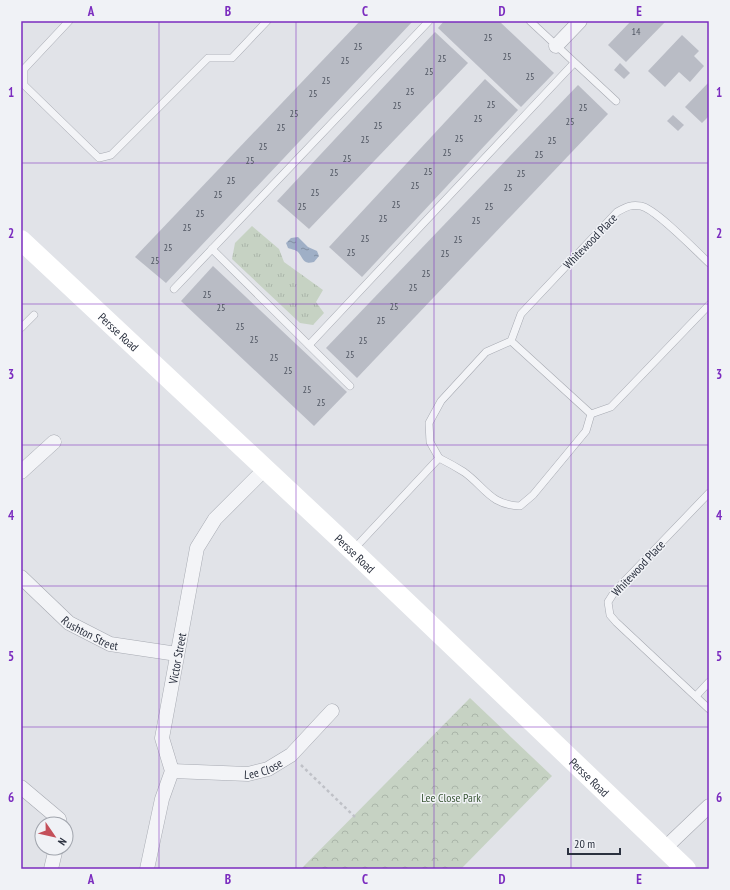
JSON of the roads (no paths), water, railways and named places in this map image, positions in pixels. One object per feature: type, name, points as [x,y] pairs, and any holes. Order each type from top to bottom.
[{"type":"street","points":[[556,46],[580,21]]},
{"type":"street","name":"Persse Road","points":[[21,240],[352,550],[686,869]]},
{"type":"street","points":[[21,472],[54,442]]},
{"type":"street","name":"Victor Street","points":[[172,771],[162,738],[197,548],[215,519],[265,469]]},
{"type":"street","name":"Rushton Street","points":[[21,577],[69,623],[110,644],[177,654]]},
{"type":"street","name":"Lee Close","points":[[172,771],[248,774],[268,769],[291,755],[332,711]]},
{"type":"street","points":[[147,869],[162,799],[172,771]]},
{"type":"street","points":[[21,787],[55,816]]},
{"type":"street","points":[[665,848],[709,806]]},
{"type":"street","points":[[51,869],[54,856]]},
{"type":"lane","points":[[69,21],[24,70],[24,86],[99,158],[111,155],[208,58],[232,58],[267,21]]},
{"type":"lane","points":[[174,289],[429,21]]},
{"type":"lane","points":[[530,21],[616,101]]},
{"type":"lane","points":[[309,345],[574,63]]},
{"type":"lane","name":"Whitewood Place","points":[[511,341],[521,314],[618,212],[629,205],[642,206],[655,214],[709,263]]},
{"type":"lane","points":[[212,249],[350,386]]},
{"type":"lane","points":[[591,414],[612,407],[709,305]]},
{"type":"lane","points":[[21,328],[34,315]]},
{"type":"lane","points":[[511,341],[591,414],[586,431],[533,495],[520,506],[508,506],[494,500],[464,472],[439,458],[430,442],[430,423],[441,401],[486,352],[511,341]]},
{"type":"lane","points":[[352,550],[439,458]]},
{"type":"lane","name":"Whitewood Place","points":[[709,493],[616,590],[608,602],[610,615],[616,622],[709,709]]},
{"type":"lane","points":[[696,696],[709,682]]},
{"type":"water","points":[[298,237],[308,247],[317,251],[319,256],[314,262],[308,263],[304,261],[297,251],[288,248],[286,243],[291,238]]},
{"type":"park label","name":"Lee Close Park","points":[[451,797]]}]
